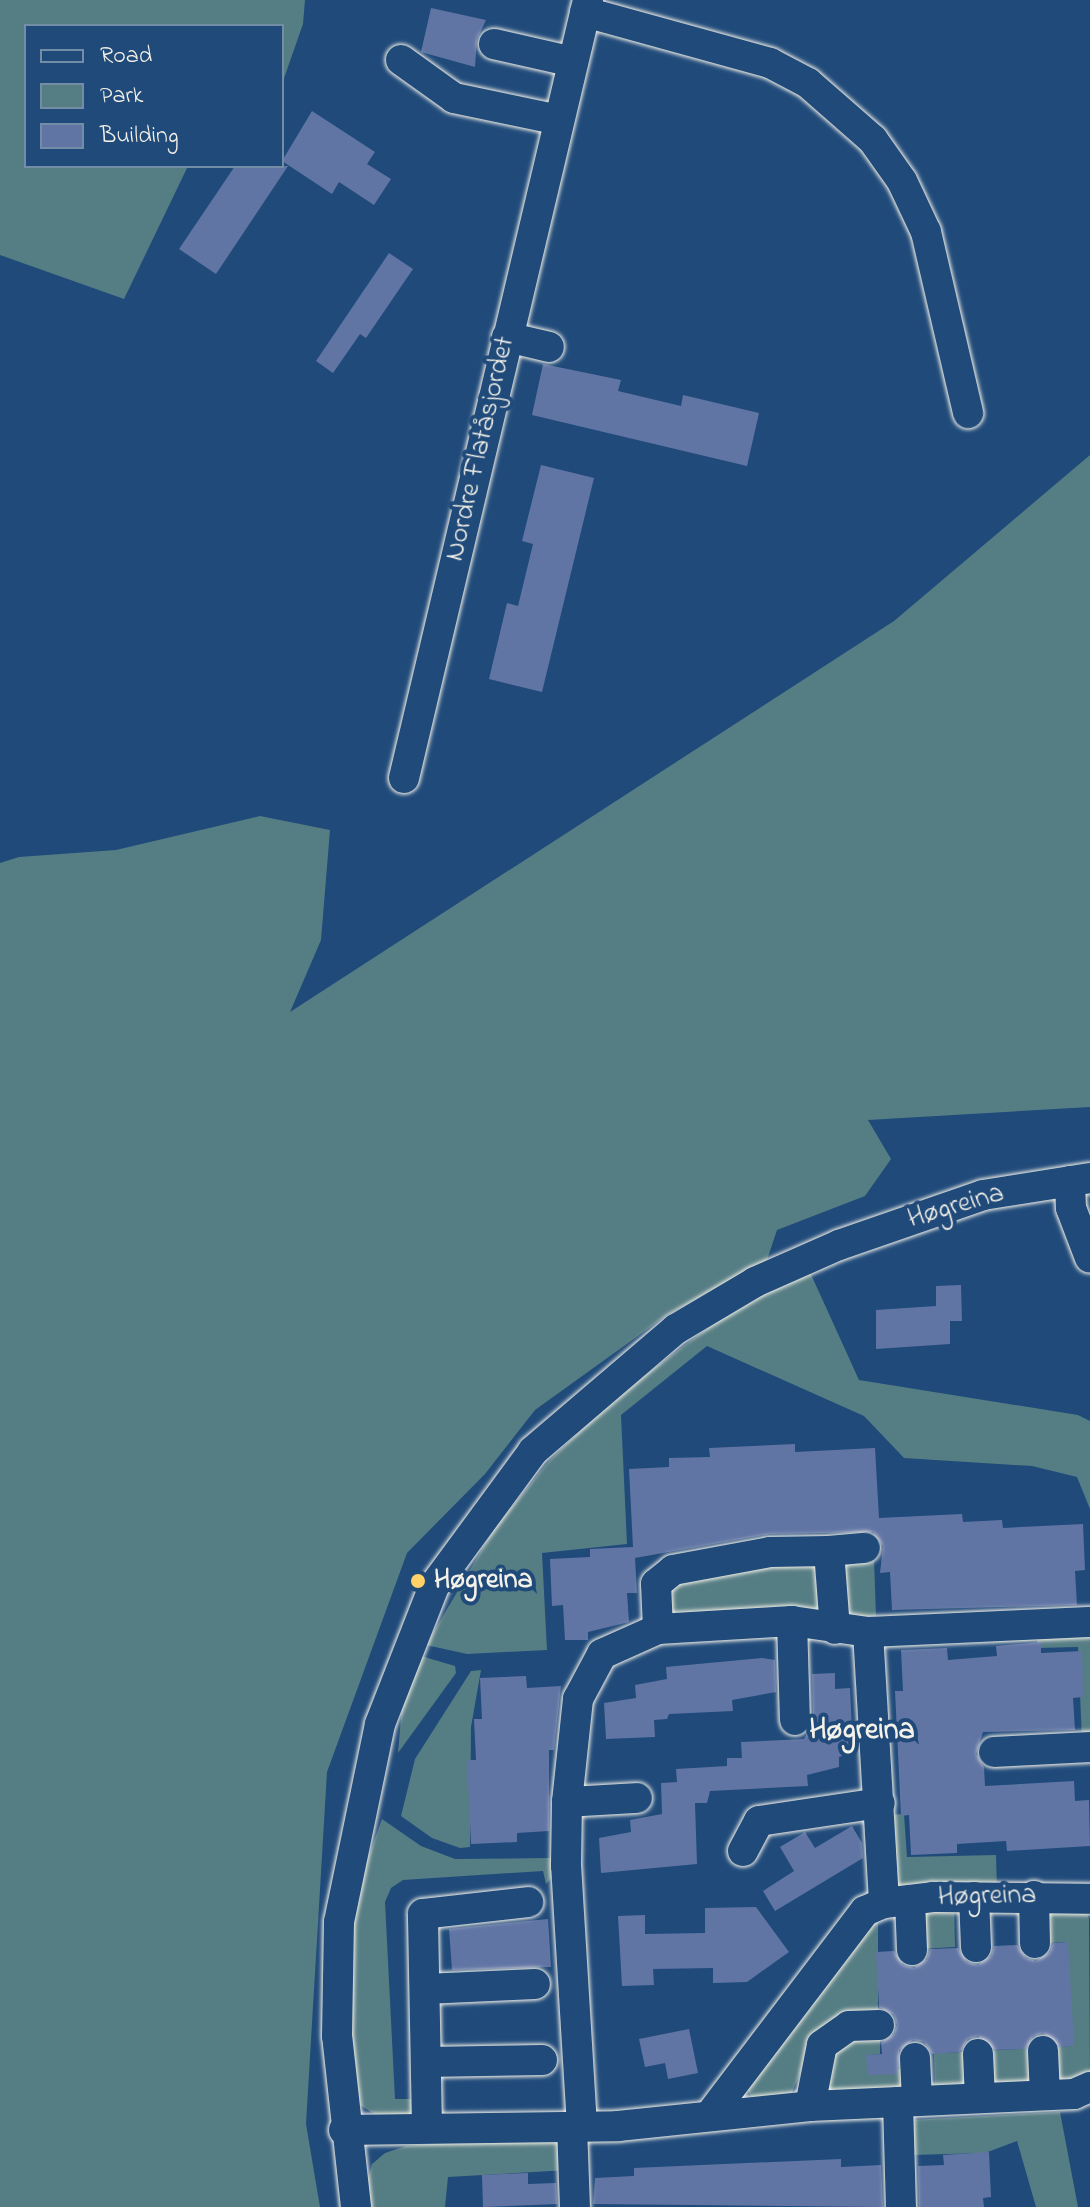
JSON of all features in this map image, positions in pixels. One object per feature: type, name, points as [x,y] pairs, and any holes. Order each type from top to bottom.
[{"type":"street","name":"Nordre Flatåsjordet","points":[[404,778],[587,6],[770,63],[843,111],[873,140],[902,181],[926,232],[948,312],[968,413]]},
{"type":"street","points":[[494,44],[573,62]]},
{"type":"street","points":[[401,60],[454,98],[559,120]]},
{"type":"street","points":[[507,337],[549,347]]},
{"type":"street","name":"Høgreina","points":[[356,2207],[344,2130],[337,2036],[339,1922],[380,1724],[434,1586],[533,1451],[600,1388],[676,1329],[755,1282],[839,1245],[983,1195],[1080,1179],[1071,1208],[1090,1258]]},
{"type":"street","points":[[658,1629],[656,1584],[673,1570],[770,1552],[865,1548]]},
{"type":"street","points":[[829,1551],[835,1629]]},
{"type":"street","points":[[792,1621],[795,1720]]},
{"type":"street","points":[[575,2207],[577,2126],[565,1851],[567,1802],[578,1699],[602,1654],[658,1629],[792,1621],[868,1632],[1090,1622]]},
{"type":"street","points":[[868,1632],[880,1803],[897,1902],[912,1950]]},
{"type":"street","points":[[994,1752],[1090,1747]]},
{"type":"street","points":[[567,1802],[637,1798]]},
{"type":"street","points":[[743,1851],[759,1821],[880,1803]]},
{"type":"street","points":[[1034,1896],[1035,1943]]},
{"type":"street","name":"Høgreina","points":[[897,1902],[1034,1896],[1090,1899]]},
{"type":"street","points":[[974,1897],[976,1947]]},
{"type":"street","points":[[427,2127],[423,1914],[528,1902]]},
{"type":"street","points":[[710,2115],[865,1911],[897,1902]]},
{"type":"street","points":[[425,1989],[535,1984]]},
{"type":"street","points":[[810,2106],[822,2045],[849,2026],[879,2025]]},
{"type":"street","points":[[1043,2051],[1045,2095]]},
{"type":"street","points":[[978,2054],[980,2098]]},
{"type":"street","points":[[901,2207],[908,2102],[915,2058]]},
{"type":"street","points":[[426,2062],[542,2060]]},
{"type":"street","points":[[344,2130],[577,2126],[810,2106],[1045,2095],[1090,2087]]},
{"type":"green space","points":[[0,0],[305,0],[303,24],[284,78],[284,24],[24,24],[24,168],[187,168],[124,299],[0,255]]},
{"type":"green space","points":[[1090,455],[1090,1107],[868,1120],[891,1159],[865,1196],[777,1230],[767,1260],[667,1315],[535,1410],[485,1474],[407,1553],[327,1772],[306,2124],[320,2207],[0,2207],[0,863],[19,857],[116,850],[260,816],[330,830],[321,940],[290,1012],[894,621]]},
{"type":"green space","points":[[809,1270],[859,1380],[1078,1415],[1090,1421],[1090,1509],[1077,1477],[1032,1466],[904,1458],[864,1416],[707,1346],[621,1415],[627,1544],[542,1553],[547,1650],[467,1654],[426,1645],[494,1529],[549,1461],[613,1400],[685,1345],[761,1290]]},
{"type":"green space","points":[[874,1559],[876,1616],[843,1617],[841,1560]]},
{"type":"green space","points":[[815,1566],[815,1577],[824,1577],[824,1612],[670,1619],[667,1586],[726,1567]]},
{"type":"green space","points":[[1090,1628],[1090,1741],[1082,1741],[1078,1647],[1038,1648],[1037,1640],[993,1642],[993,1632]]},
{"type":"green space","points":[[421,1656],[455,1666],[456,1673],[398,1753],[402,1706]]},
{"type":"green space","points":[[481,1670],[471,1727],[470,1847],[460,1848],[432,1838],[401,1816],[415,1759],[471,1671]]},
{"type":"green space","points":[[904,1814],[907,1857],[996,1855],[997,1890],[889,1895],[887,1815]]},
{"type":"green space","points":[[382,1819],[421,1846],[455,1859],[551,1858],[561,1868],[546,1884],[543,1871],[403,1880],[391,1888],[385,1902],[395,2099],[413,2099],[412,2113],[404,2120],[382,2119],[360,2105],[349,2040],[351,1928],[360,1880]]},
{"type":"green space","points":[[954,1904],[955,1947],[920,1949],[921,1910]]},
{"type":"green space","points":[[1048,1909],[1086,1911],[1089,1919],[1090,2074],[1083,2079],[1058,2081],[1049,2047],[1072,2046],[1067,1942],[1047,1943]]},
{"type":"green space","points":[[878,1912],[878,2011],[813,2044],[790,2097],[754,2102],[745,2085]]},
{"type":"green space","points":[[880,2032],[880,2054],[872,2055],[873,2071],[902,2069],[907,2091],[826,2093],[831,2049],[841,2039]]},
{"type":"green space","points":[[1035,2048],[1031,2081],[1005,2088],[989,2081],[985,2051]]},
{"type":"green space","points":[[965,2052],[966,2082],[935,2090],[934,2053]]},
{"type":"green space","points":[[1060,2112],[1078,2207],[1036,2207],[1017,2141],[985,2153],[911,2155],[910,2120]]},
{"type":"green space","points":[[549,2136],[559,2146],[568,2170],[448,2177],[445,2207],[371,2207],[368,2179],[372,2164],[385,2153],[406,2146]]},
{"type":"building","points":[[431,8],[486,20],[477,39],[475,67],[421,52]]},
{"type":"building","points":[[312,111],[375,152],[367,164],[391,179],[374,205],[339,182],[332,194],[284,162]]},
{"type":"building","points":[[288,166],[216,274],[179,249],[234,168]]},
{"type":"building","points":[[389,253],[413,269],[366,338],[360,334],[333,373],[316,361]]},
{"type":"building","points":[[543,364],[621,380],[618,391],[681,406],[683,395],[759,413],[747,466],[532,415]]},
{"type":"building","points":[[541,465],[594,478],[542,692],[489,679],[507,603],[518,606],[533,544],[522,541]]},
{"type":"building","points":[[961,1285],[962,1321],[950,1321],[950,1344],[876,1349],[876,1310],[936,1306],[936,1286]]},
{"type":"building","points":[[795,1444],[795,1452],[875,1448],[879,1518],[962,1514],[963,1522],[1002,1520],[1003,1528],[1083,1524],[1085,1570],[1075,1571],[1077,1605],[892,1610],[890,1572],[880,1573],[883,1546],[873,1532],[770,1534],[635,1558],[637,1593],[627,1593],[629,1622],[588,1632],[588,1640],[565,1640],[563,1605],[552,1606],[550,1559],[590,1557],[590,1549],[633,1547],[629,1469],[669,1467],[669,1458],[710,1457],[709,1448]]},
{"type":"building","points":[[1041,1642],[1041,1653],[1082,1651],[1083,1697],[1073,1698],[1075,1730],[983,1732],[976,1754],[984,1767],[985,1786],[1074,1781],[1075,1801],[1089,1800],[1090,1846],[1007,1851],[1006,1841],[957,1844],[957,1853],[911,1855],[909,1815],[901,1816],[895,1691],[903,1691],[901,1650],[947,1648],[948,1660],[997,1656],[996,1646]]},
{"type":"building","points":[[762,1658],[775,1660],[776,1692],[732,1700],[733,1711],[669,1714],[667,1719],[654,1720],[655,1737],[606,1739],[604,1703],[636,1698],[635,1685],[667,1679],[666,1667]]},
{"type":"building","points":[[835,1673],[835,1689],[850,1688],[853,1752],[839,1757],[839,1767],[807,1775],[808,1786],[710,1791],[707,1803],[695,1803],[697,1864],[601,1873],[599,1838],[631,1832],[630,1820],[662,1814],[661,1783],[677,1782],[676,1769],[727,1766],[727,1758],[742,1758],[741,1742],[804,1739],[813,1720],[812,1674]]},
{"type":"building","points":[[526,1676],[527,1688],[561,1686],[554,1750],[549,1750],[549,1831],[517,1833],[517,1842],[471,1844],[467,1760],[476,1760],[474,1719],[482,1719],[480,1678]]},
{"type":"building","points":[[852,1826],[862,1843],[863,1858],[775,1911],[763,1891],[794,1871],[780,1847],[805,1832],[815,1848]]},
{"type":"building","points":[[756,1907],[789,1952],[747,1982],[713,1983],[713,1968],[653,1969],[654,1985],[622,1986],[618,1916],[645,1915],[645,1934],[705,1933],[705,1908]]},
{"type":"building","points":[[548,1919],[551,1967],[452,1970],[449,1929]]},
{"type":"building","points":[[1068,1942],[1074,2046],[1060,2047],[1043,2033],[1033,2036],[1026,2049],[995,2050],[978,2036],[968,2039],[960,2052],[932,2054],[924,2042],[913,2040],[899,2050],[898,2074],[868,2075],[866,2055],[882,2054],[881,2043],[894,2034],[897,2025],[894,2015],[879,2007],[876,1952],[894,1951],[903,1965],[914,1968],[927,1959],[930,1949],[958,1948],[967,1962],[978,1965],[991,1956],[994,1946],[1017,1945],[1026,1958],[1036,1961],[1050,1952],[1053,1943]]},
{"type":"building","points":[[689,2029],[698,2073],[668,2079],[665,2063],[645,2067],[639,2039]]},
{"type":"building","points":[[989,2152],[991,2197],[983,2198],[984,2207],[919,2207],[918,2166],[944,2165],[943,2155]]},
{"type":"building","points":[[841,2159],[841,2167],[881,2165],[883,2207],[593,2204],[595,2178],[634,2176],[634,2168]]},
{"type":"building","points":[[528,2173],[528,2184],[556,2183],[557,2204],[483,2207],[482,2175]]},
{"type":"place","name":"Høgreina","points":[[418,1581]]},
{"type":"district","name":"Høgreina","points":[[862,1731]]}]
